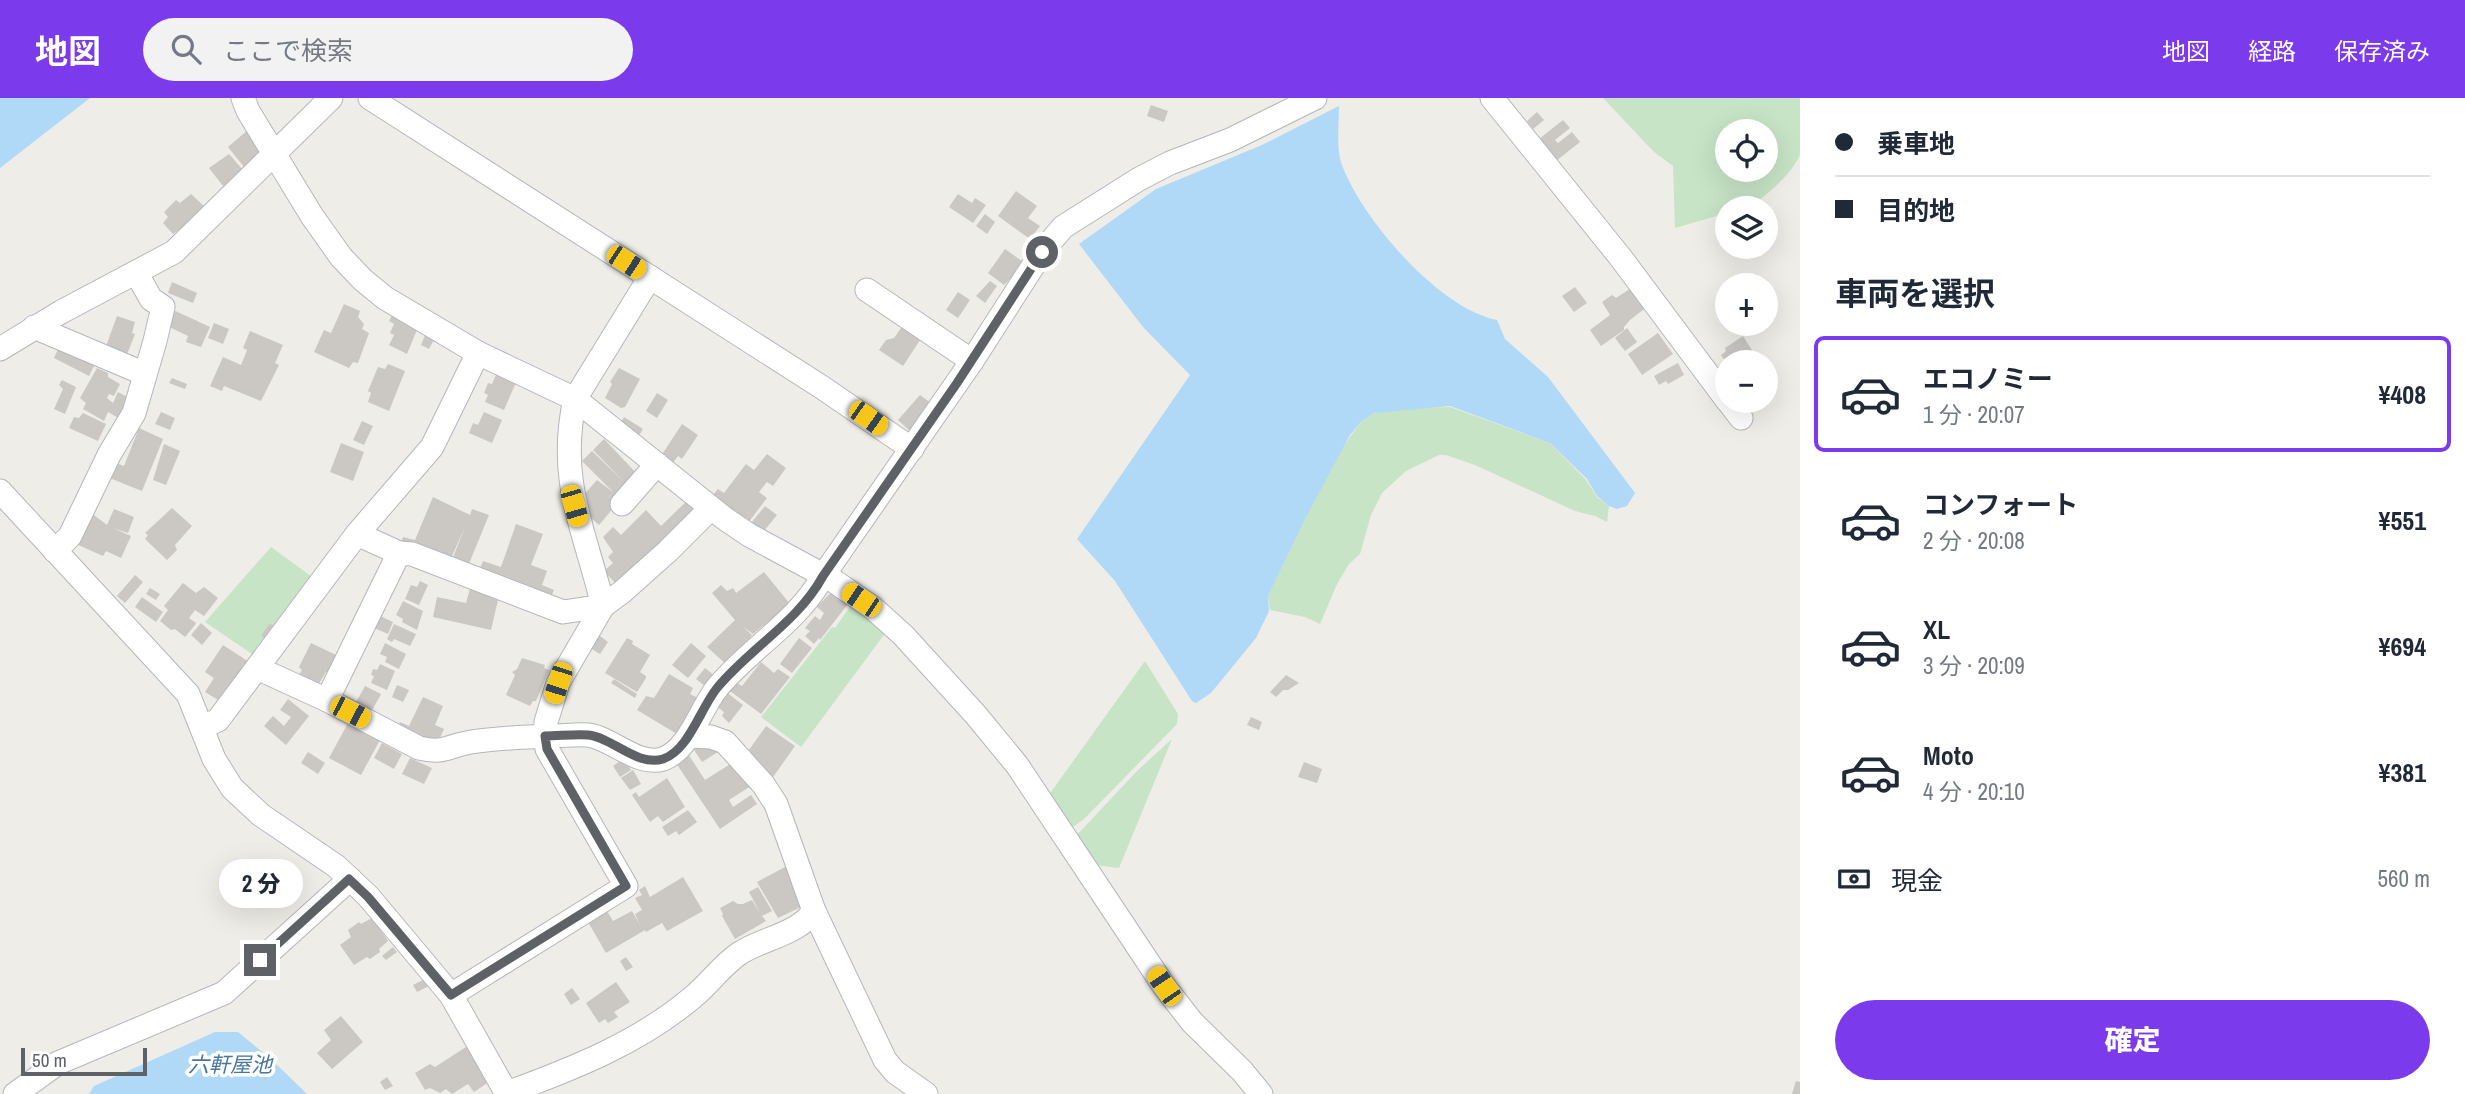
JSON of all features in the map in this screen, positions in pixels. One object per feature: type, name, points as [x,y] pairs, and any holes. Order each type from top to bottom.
[{"type":"street","points":[[243,98],[248,111],[312,216],[341,257],[385,298],[478,353],[575,399],[711,508],[749,535],[835,581],[873,608],[903,635],[1017,765],[1164,986],[1192,1022],[1242,1071],[1261,1094]]},
{"type":"street","points":[[0,349],[34,327],[174,252],[331,98]]},
{"type":"street","points":[[370,98],[823,388],[912,449]]},
{"type":"street","points":[[257,668],[419,748],[436,752],[468,742],[590,735],[640,757],[663,759],[682,746],[690,736],[709,699],[722,682],[809,600],[972,361],[1042,252],[1063,227],[1139,179],[1170,163],[1230,140],[1315,98]]},
{"type":"street","points":[[1492,98],[1621,258],[1715,383]]},
{"type":"street","points":[[55,551],[70,536],[109,456],[134,414],[163,307],[151,299],[137,274]]},
{"type":"street","points":[[603,606],[569,481],[569,450],[575,399],[650,277]]},
{"type":"street","points":[[867,290],[972,361]]},
{"type":"street","points":[[34,327],[145,374]]},
{"type":"street","points":[[203,727],[218,720],[357,534],[432,447],[478,353]]},
{"type":"street","points":[[622,504],[657,464]]},
{"type":"street","points":[[0,491],[10,516],[55,551],[188,694],[214,759],[232,788],[261,815],[336,866],[368,897],[451,995],[507,1094],[583,1065],[612,1050],[693,998],[731,959],[806,923],[814,911]]},
{"type":"street","points":[[451,995],[626,886],[547,749],[545,722],[558,683],[603,606],[622,592],[711,508]]},
{"type":"street","points":[[357,534],[399,553],[412,554],[563,612],[603,606]]},
{"type":"street","points":[[327,701],[399,553]]},
{"type":"street","points":[[690,736],[711,737],[725,742],[763,784],[776,804],[814,911],[885,1060],[895,1072],[926,1094]]},
{"type":"street","points":[[15,1094],[58,1063],[224,993],[349,879]]},
{"type":"green space","points":[[1603,98],[1800,98],[1800,154],[1792,169],[1764,196],[1715,196],[1715,216],[1675,228],[1673,166],[1654,152]]},
{"type":"green space","points":[[1450,407],[1550,443],[1586,480],[1597,497],[1609,506],[1607,522],[1575,511],[1475,465],[1439,455],[1406,471],[1382,493],[1371,515],[1360,554],[1349,564],[1337,584],[1320,624],[1305,617],[1270,610],[1268,596],[1300,528],[1330,470],[1358,426],[1370,415],[1387,410]]},
{"type":"green space","points":[[271,547],[315,579],[255,656],[205,622]]},
{"type":"green space","points":[[854,601],[886,632],[801,747],[761,717]]},
{"type":"green space","points":[[1145,661],[1178,714],[1177,724],[1084,819],[1067,828],[1046,799]]},
{"type":"green space","points":[[1172,739],[1119,868],[1086,864],[1076,836],[1138,770]]},
{"type":"water","points":[[0,98],[90,98],[0,168]]},
{"type":"water","points":[[1339,106],[1338,144],[1342,165],[1366,210],[1385,235],[1405,259],[1451,299],[1497,320],[1505,339],[1548,377],[1635,493],[1627,506],[1617,509],[1609,506],[1597,496],[1587,479],[1550,443],[1450,406],[1374,413],[1362,421],[1350,435],[1305,519],[1268,596],[1269,611],[1256,638],[1211,693],[1196,703],[1192,701],[1115,581],[1077,539],[1190,375],[1143,327],[1079,244],[1156,189],[1262,145]]},
{"type":"water","name":"六軒屋池","points":[[215,1032],[238,1032],[307,1094],[89,1094],[94,1086]]},
{"type":"building","points":[[1151,105],[1168,111],[1164,122],[1147,116]]},
{"type":"building","points":[[1537,112],[1544,120],[1533,129],[1527,121]]},
{"type":"building","points":[[1563,120],[1570,128],[1555,140],[1558,143],[1572,132],[1580,142],[1556,161],[1539,139]]},
{"type":"building","points":[[249,129],[264,150],[244,167],[228,147]]},
{"type":"building","points":[[229,154],[243,170],[223,186],[209,168]]},
{"type":"building","points":[[1016,191],[1037,206],[1028,218],[1040,226],[1030,239],[998,216]]},
{"type":"building","points":[[191,194],[206,208],[182,232],[179,230],[173,234],[163,223],[168,217],[164,212],[176,200],[180,203]]},
{"type":"building","points":[[958,194],[972,203],[975,198],[986,205],[973,223],[949,207]]},
{"type":"building","points":[[985,214],[995,222],[987,234],[976,226]]},
{"type":"building","points":[[1005,249],[1022,261],[1016,269],[1019,272],[1014,280],[1011,278],[1004,285],[988,273]]},
{"type":"building","points":[[990,281],[997,286],[985,303],[976,296]]},
{"type":"building","points":[[172,282],[197,293],[193,303],[168,293]]},
{"type":"building","points":[[1634,286],[1648,306],[1630,320],[1624,330],[1601,346],[1590,330],[1610,315],[1602,302],[1612,295],[1616,298]]},
{"type":"building","points":[[1575,287],[1587,303],[1574,312],[1562,296]]},
{"type":"building","points":[[958,292],[970,300],[958,318],[946,310]]},
{"type":"building","points":[[344,304],[360,311],[358,317],[364,324],[362,329],[369,333],[358,363],[353,362],[349,368],[314,352],[324,330],[331,333]]},
{"type":"building","points":[[169,308],[210,327],[201,347],[186,342],[188,336],[163,324]]},
{"type":"building","points":[[394,311],[419,325],[407,354],[389,345],[394,335],[390,333],[394,324],[389,321]]},
{"type":"building","points":[[117,316],[135,322],[132,333],[135,334],[126,357],[105,349]]},
{"type":"building","points":[[906,321],[924,334],[903,366],[879,350],[886,340],[894,338]]},
{"type":"building","points":[[214,323],[229,329],[223,344],[208,338]]},
{"type":"building","points":[[1627,328],[1637,342],[1625,351],[1615,338]]},
{"type":"building","points":[[250,331],[283,345],[275,363],[279,365],[261,401],[224,386],[222,391],[210,386],[223,357],[241,365],[247,350],[243,348]]},
{"type":"building","points":[[426,333],[435,338],[429,349],[421,345]]},
{"type":"building","points":[[1658,333],[1673,354],[1642,375],[1628,354]]},
{"type":"building","points":[[1743,336],[1752,350],[1726,350]]},
{"type":"building","points":[[61,343],[96,362],[89,376],[54,358]]},
{"type":"building","points":[[1678,363],[1684,375],[1668,384],[1666,381],[1659,385],[1654,376]]},
{"type":"building","points":[[388,364],[405,371],[389,411],[368,402],[371,393],[368,391],[378,367],[385,369]]},
{"type":"building","points":[[97,368],[108,373],[108,377],[120,384],[114,396],[109,394],[107,398],[113,403],[118,392],[131,399],[122,420],[108,412],[104,421],[83,409],[86,403],[80,398]]},
{"type":"building","points":[[619,368],[640,379],[625,407],[621,408],[605,398],[612,384],[610,382]]},
{"type":"building","points":[[498,370],[518,378],[504,410],[485,402],[488,395],[484,393],[488,383],[492,384]]},
{"type":"building","points":[[172,378],[187,384],[185,389],[169,383]]},
{"type":"building","points":[[62,380],[76,387],[65,414],[54,409],[63,389],[59,385]]},
{"type":"building","points":[[657,393],[668,400],[657,418],[646,411]]},
{"type":"building","points":[[920,395],[931,403],[911,432],[898,420]]},
{"type":"building","points":[[161,412],[175,418],[170,430],[155,424]]},
{"type":"building","points":[[484,412],[502,420],[492,443],[469,433],[473,423],[478,425]]},
{"type":"building","points":[[83,413],[106,424],[98,441],[69,428],[74,417],[79,418]]},
{"type":"building","points":[[624,417],[643,429],[636,440],[617,428]]},
{"type":"building","points":[[362,421],[373,426],[364,445],[353,440]]},
{"type":"building","points":[[682,424],[698,435],[682,459],[678,456],[670,467],[659,459]]},
{"type":"building","points":[[139,428],[163,439],[142,491],[107,477],[113,462],[124,466]]},
{"type":"building","points":[[604,439],[640,477],[599,525],[583,511],[581,498],[597,480],[613,492],[582,461],[592,451],[624,482],[593,450]]},
{"type":"building","points":[[341,443],[364,452],[353,481],[330,472]]},
{"type":"building","points":[[164,444],[180,451],[166,485],[153,480]]},
{"type":"building","points":[[767,454],[786,468],[773,486],[767,482],[759,492],[767,498],[748,523],[713,495],[718,489],[724,493],[746,464],[754,470]]},
{"type":"building","points":[[694,494],[706,507],[618,586],[604,571],[613,563],[608,557],[613,552],[603,537],[613,527],[621,535],[646,510],[661,526]]},
{"type":"building","points":[[433,497],[470,515],[472,509],[489,515],[466,571],[450,565],[465,527],[448,565],[400,546],[403,537],[415,540]]},
{"type":"building","points":[[765,506],[777,515],[763,532],[751,523]]},
{"type":"building","points":[[172,508],[192,526],[175,545],[177,550],[167,560],[145,539],[148,535],[145,533]]},
{"type":"building","points":[[114,509],[134,517],[128,533],[113,528],[131,536],[121,558],[106,551],[103,556],[76,544],[90,512],[107,525]]},
{"type":"building","points":[[516,524],[543,534],[531,565],[547,571],[542,585],[554,590],[550,599],[478,573],[483,561],[501,567]]},
{"type":"building","points":[[764,572],[790,604],[753,634],[742,626],[752,635],[727,665],[707,647],[735,620],[712,593],[721,585],[727,591],[733,588],[736,593]]},
{"type":"building","points":[[135,575],[143,582],[125,603],[117,596]]},
{"type":"building","points":[[420,581],[428,585],[419,605],[405,599],[411,585],[417,587]]},
{"type":"building","points":[[472,581],[504,601],[498,600],[491,630],[433,617],[437,597],[466,603]]},
{"type":"building","points":[[183,583],[196,593],[204,587],[218,598],[204,616],[195,610],[189,618],[196,623],[185,637],[160,621],[168,610],[164,606]]},
{"type":"building","points":[[150,588],[160,594],[156,600],[146,594]]},
{"type":"building","points":[[835,588],[851,600],[814,644],[805,636],[810,631],[805,628],[815,616],[820,620],[824,613],[817,607]]},
{"type":"building","points":[[142,597],[163,612],[156,622],[135,607]]},
{"type":"building","points":[[403,601],[423,611],[417,630],[402,622],[403,619],[396,615]]},
{"type":"building","points":[[380,616],[393,622],[388,634],[374,628]]},
{"type":"building","points":[[201,623],[212,633],[202,645],[191,635]]},
{"type":"building","points":[[270,623],[276,628],[267,640],[261,636]]},
{"type":"building","points":[[394,624],[416,634],[410,646],[387,639]]},
{"type":"building","points":[[596,633],[608,642],[600,654],[587,646]]},
{"type":"building","points":[[627,638],[650,655],[640,672],[646,678],[637,692],[605,673]]},
{"type":"building","points":[[799,638],[812,648],[792,673],[780,664]]},
{"type":"building","points":[[311,643],[336,655],[318,685],[299,675],[302,670],[299,667]]},
{"type":"building","points":[[385,643],[406,654],[399,669],[385,662],[387,657],[380,654]]},
{"type":"building","points":[[691,643],[706,656],[688,678],[672,665]]},
{"type":"building","points":[[223,645],[249,662],[223,703],[205,692],[214,678],[205,672]]},
{"type":"building","points":[[522,658],[545,665],[544,668],[549,670],[536,701],[530,706],[506,695],[515,675],[512,672],[517,669]]},
{"type":"building","points":[[761,662],[774,673],[778,669],[790,677],[761,714],[726,688],[732,680],[742,686]]},
{"type":"building","points":[[380,664],[395,671],[387,690],[371,683],[373,669],[377,670]]},
{"type":"building","points":[[705,668],[715,676],[706,687],[696,679]]},
{"type":"building","points":[[669,674],[693,688],[690,694],[698,698],[677,734],[637,710],[646,696],[654,698]]},
{"type":"building","points":[[1286,675],[1299,683],[1283,690],[1276,697],[1270,692]]},
{"type":"building","points":[[614,679],[637,694],[635,698],[611,683]]},
{"type":"building","points":[[397,685],[409,690],[403,702],[392,697]]},
{"type":"building","points":[[365,686],[381,694],[370,714],[354,706]]},
{"type":"building","points":[[721,688],[743,705],[729,723],[722,716],[724,712],[711,702]]},
{"type":"building","points":[[423,697],[443,706],[435,725],[444,729],[439,740],[435,738],[430,748],[396,732],[400,722],[409,726]]},
{"type":"building","points":[[288,699],[309,716],[286,745],[264,726],[273,716],[284,726],[291,717],[280,710]]},
{"type":"building","points":[[1251,717],[1262,722],[1259,730],[1247,725]]},
{"type":"building","points":[[348,723],[380,740],[361,775],[329,758]]},
{"type":"building","points":[[766,726],[795,746],[771,780],[744,747],[749,750]]},
{"type":"building","points":[[707,741],[718,752],[702,762],[694,750]]},
{"type":"building","points":[[382,743],[402,754],[394,769],[374,758]]},
{"type":"building","points":[[686,751],[705,780],[735,761],[751,786],[729,800],[733,807],[751,795],[757,804],[720,829],[674,760]]},
{"type":"building","points":[[308,752],[325,763],[318,774],[301,763]]},
{"type":"building","points":[[410,758],[432,768],[424,784],[402,774]]},
{"type":"building","points":[[624,758],[631,770],[620,777],[613,766]]},
{"type":"building","points":[[1304,762],[1322,769],[1317,783],[1298,777]]},
{"type":"building","points":[[633,770],[641,784],[630,790],[621,778]]},
{"type":"building","points":[[667,778],[685,807],[663,822],[658,816],[650,822],[632,795],[636,792],[639,797]]},
{"type":"building","points":[[688,810],[697,822],[679,835],[676,831],[668,836],[662,827]]},
{"type":"building","points":[[787,866],[803,906],[778,918],[757,882]]},
{"type":"building","points":[[683,877],[703,911],[667,931],[662,923],[646,932],[645,930],[606,953],[585,917],[604,906],[613,921],[632,911],[640,925],[635,914],[642,910],[635,898],[642,895],[639,890],[645,886],[650,897]]},
{"type":"building","points":[[758,887],[772,911],[762,916],[766,921],[735,939],[720,908],[733,901],[743,904],[752,900],[760,913],[749,892]]},
{"type":"building","points":[[372,918],[388,941],[379,949],[380,952],[354,965],[340,945],[351,937],[348,930],[359,922],[361,924]]},
{"type":"building","points":[[393,947],[397,952],[386,960],[382,956]]},
{"type":"building","points":[[626,957],[633,967],[626,971],[620,961]]},
{"type":"building","points":[[425,979],[429,986],[417,992],[413,985]]},
{"type":"building","points":[[616,982],[630,1002],[614,1012],[618,1017],[608,1023],[605,1019],[599,1023],[586,1003]]},
{"type":"building","points":[[572,988],[580,999],[571,1005],[564,994]]},
{"type":"building","points":[[341,1016],[363,1042],[332,1069],[317,1053],[331,1040],[324,1030]]},
{"type":"building","points":[[466,1047],[490,1081],[474,1092],[468,1084],[452,1094],[446,1089],[440,1093],[430,1088],[425,1090],[415,1073],[430,1064],[435,1067]]},
{"type":"building","points":[[387,1077],[393,1086],[385,1090],[380,1082]]},
{"type":"building","points":[[1796,1081],[1800,1082],[1800,1094],[1792,1094]]},
{"type":"route","points":[[260,960],[349,879],[368,897],[451,995],[626,886],[547,749],[545,736],[590,735],[640,757],[651,759],[663,759],[682,746],[722,682],[809,600],[972,361],[1042,252]]}]
